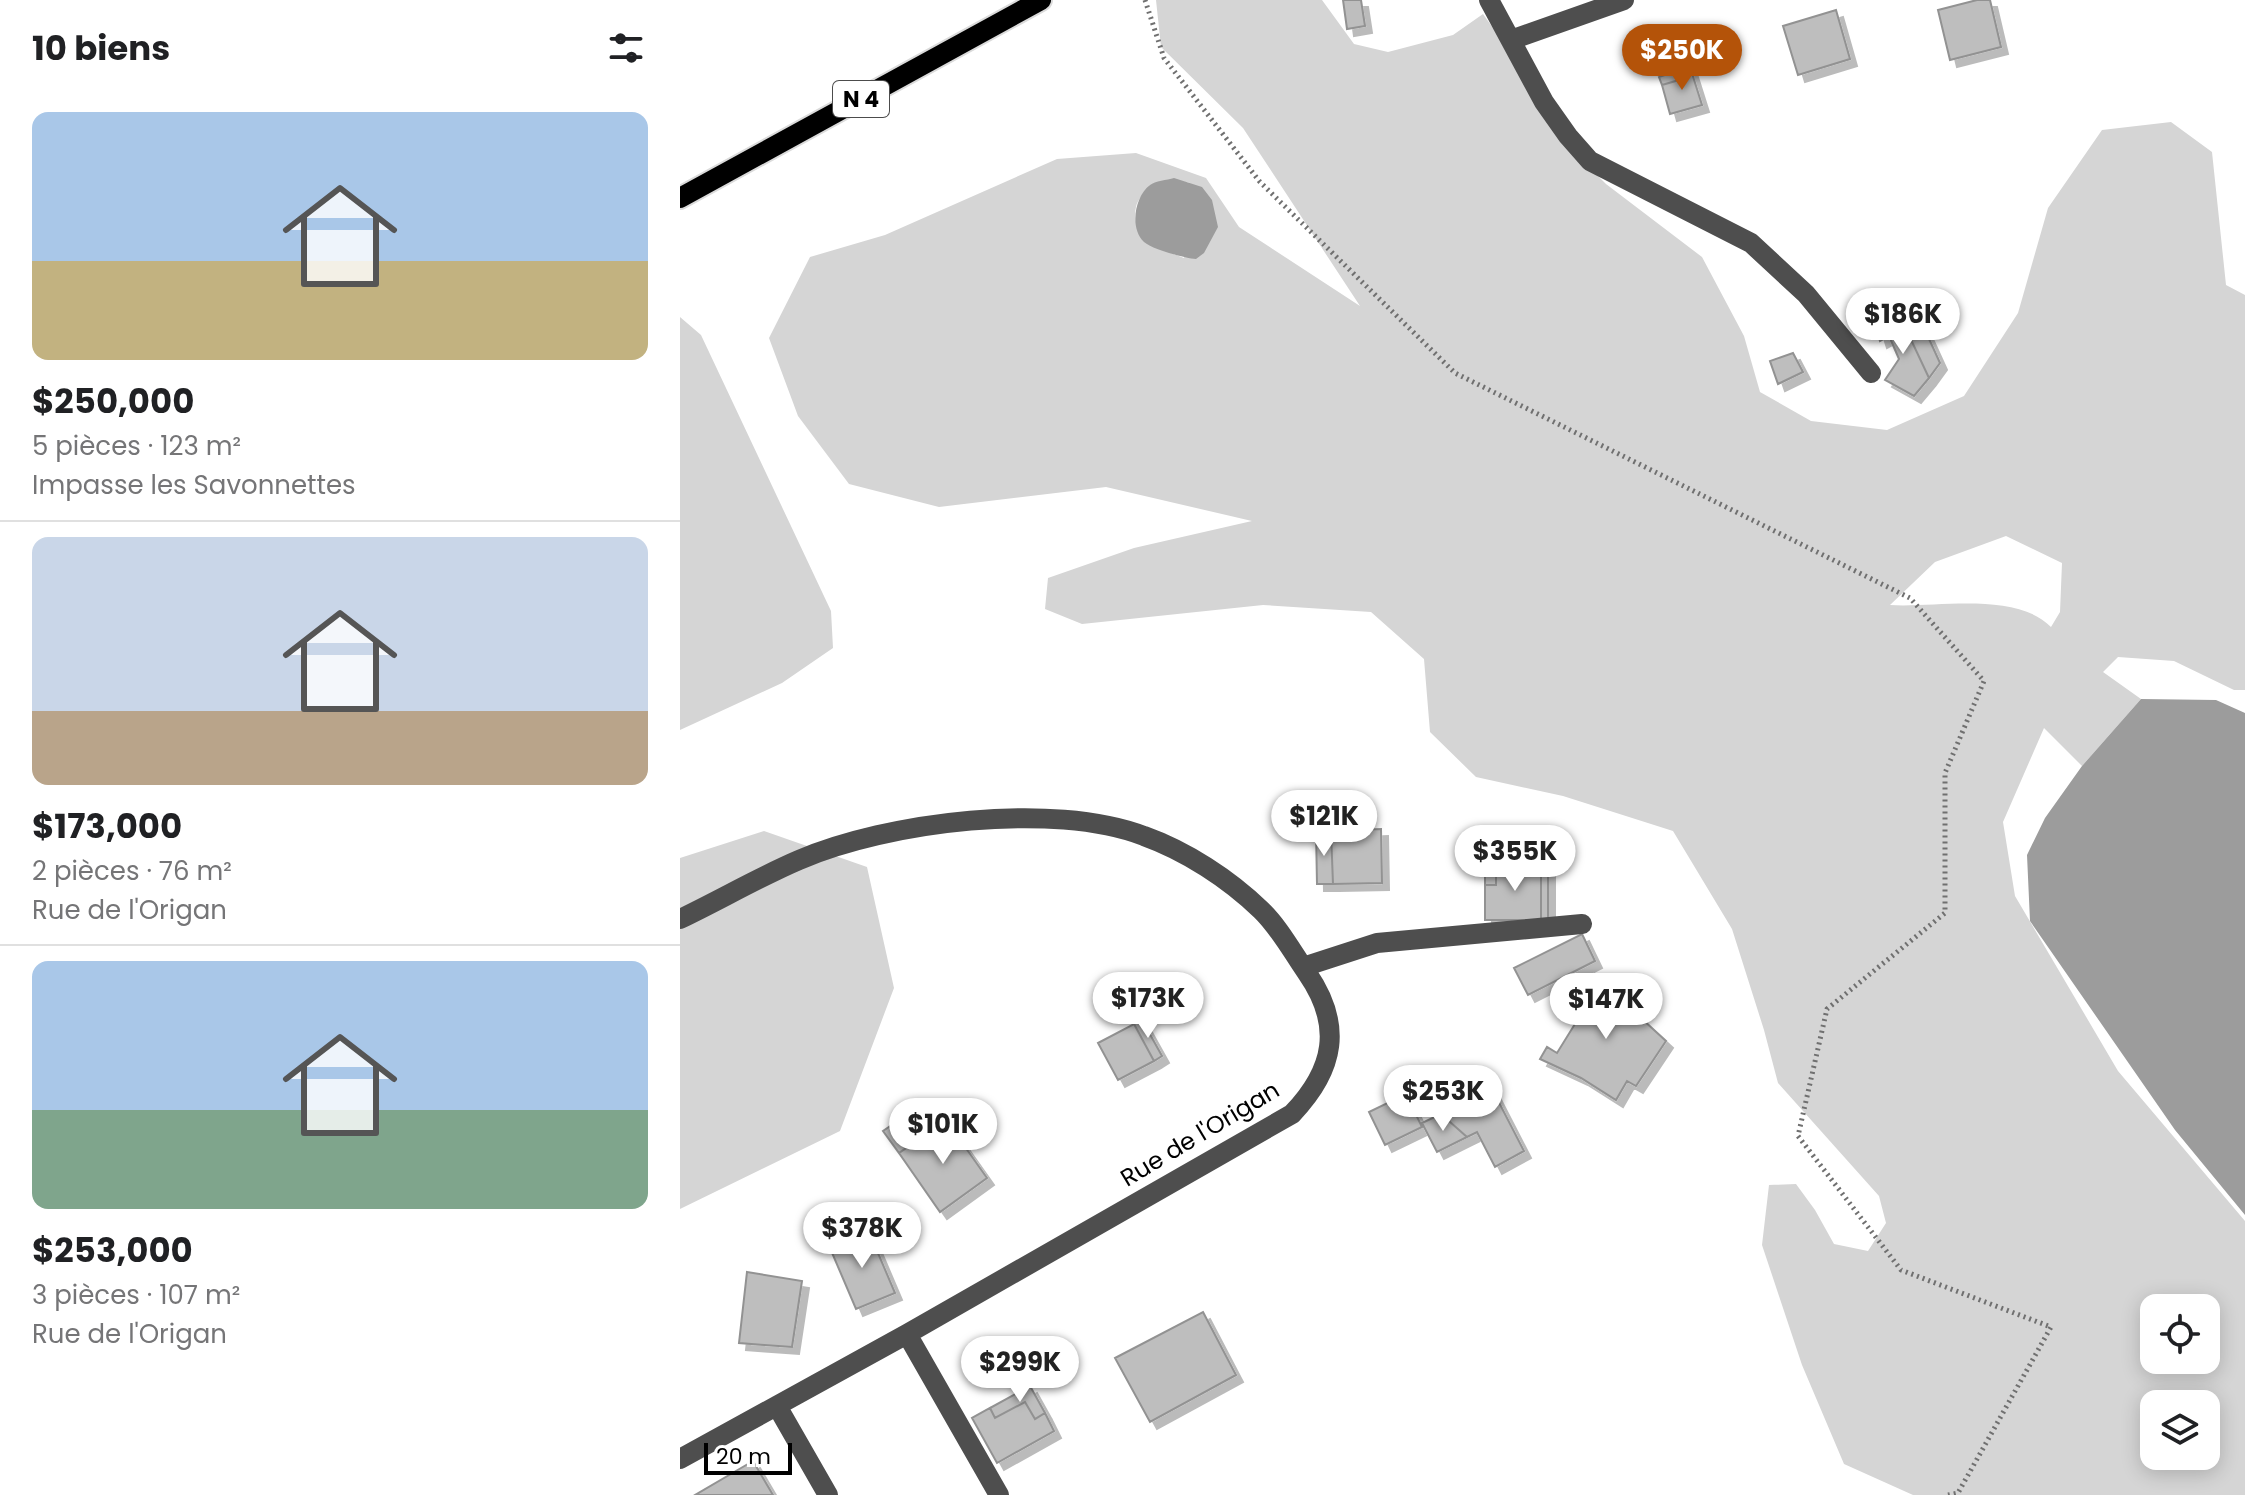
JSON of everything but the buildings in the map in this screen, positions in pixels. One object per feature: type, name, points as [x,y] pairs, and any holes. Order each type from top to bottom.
[{"type":"main road","name":"N 4","points":[[680,198],[1041,0]]},
{"type":"street","points":[[1489,0],[1544,102],[1590,161],[1751,243],[1806,294],[1871,373]]},
{"type":"street","points":[[1511,40],[1624,0]]},
{"type":"street","name":"Rue de l'Origan","points":[[680,919],[801,859],[891,833],[948,823],[1020,819],[1089,822],[1143,835],[1189,857],[1242,893],[1264,912],[1319,990],[1332,1031],[1330,1056],[1306,1100],[1292,1114],[907,1334],[680,1459]]},
{"type":"street","points":[[1303,967],[1377,943],[1582,924]]},
{"type":"street","points":[[907,1334],[999,1495]]},
{"type":"street","points":[[777,1406],[828,1495]]},
{"type":"path","points":[[1145,0],[1164,58],[1260,182],[1455,373],[1910,598],[1984,681],[1945,773],[1945,913],[1827,1009],[1798,1136],[1901,1270],[2051,1327],[1958,1493],[1948,1495]]},
{"type":"shaded area","points":[[1156,0],[1322,0],[1354,44],[1388,52],[1453,35],[1483,14],[1521,67],[1556,134],[1606,184],[1702,257],[1744,336],[1760,392],[1811,421],[1887,430],[1964,396],[2018,313],[2048,208],[2102,130],[2171,122],[2212,152],[2226,285],[2245,295],[2245,690],[2234,690],[2174,661],[2118,657],[2103,672],[2141,699],[2082,766],[2044,728],[2003,822],[2015,896],[2118,1071],[2245,1221],[2245,1495],[1913,1495],[1844,1464],[1802,1365],[1762,1245],[1769,1185],[1796,1184],[1834,1244],[1868,1251],[1886,1223],[1879,1196],[1778,1083],[1732,929],[1673,831],[1563,796],[1476,777],[1430,732],[1424,659],[1371,612],[1263,605],[1082,624],[1045,609],[1048,578],[1134,548],[1252,521],[1106,487],[939,507],[849,484],[798,416],[769,338],[810,257],[885,235],[1057,159],[1136,153],[1206,178],[1239,227],[1360,306],[1243,128],[1161,47]],"holes":[[[1180,181],[1190,183],[1184,258],[1149,241],[1137,226],[1135,217],[1137,204],[1150,185]],[[2006,536],[2062,563],[2060,612],[2051,627],[2036,616],[1997,605],[1890,605],[1935,562]]]},
{"type":"shaded area","points":[[1174,178],[1202,187],[1212,200],[1218,227],[1204,253],[1196,259],[1148,245],[1136,229],[1136,212],[1145,190],[1155,182]]},
{"type":"shaded area","points":[[680,317],[701,335],[831,611],[833,648],[782,683],[680,730]]},
{"type":"shaded area","points":[[2141,699],[2216,700],[2245,713],[2245,1215],[2175,1130],[2030,921],[2027,855],[2045,818],[2082,766]]},
{"type":"shaded area","points":[[764,831],[867,867],[894,988],[840,1131],[680,1209],[680,858]]}]
